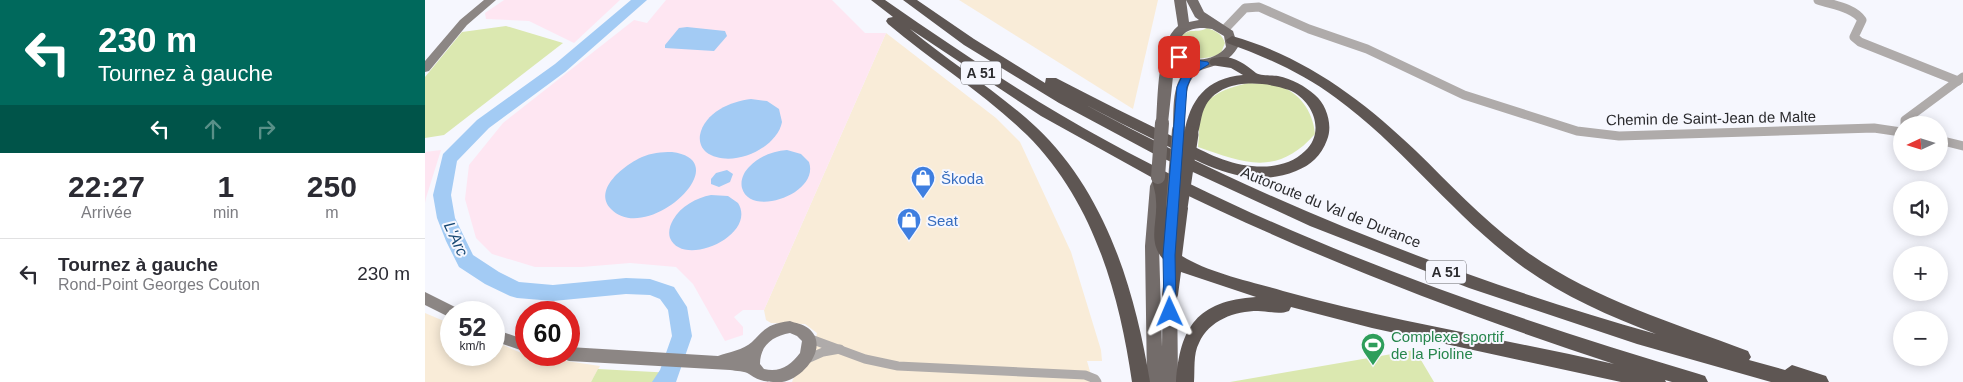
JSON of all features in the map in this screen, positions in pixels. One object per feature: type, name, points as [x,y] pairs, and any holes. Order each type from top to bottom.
[{"type":"highway","points":[[869,0],[907,33],[1017,118],[1044,144],[1063,169],[1084,201],[1110,255],[1122,288],[1131,323],[1141,382]]},
{"type":"highway","name":"A 51","points":[[877,0],[983,74],[1090,138],[1145,168],[1243,214],[1435,294],[1598,351],[1699,382]]},
{"type":"highway","name":"Autoroute du Val de Durance","points":[[909,0],[994,58],[1082,110],[1197,168],[1273,203],[1371,244],[1492,289],[1679,349],[1801,382]]},
{"type":"highway","points":[[915,0],[1052,82],[1140,127],[1225,166],[1249,172],[1266,172],[1292,166],[1306,159],[1317,148],[1321,136],[1321,118],[1316,106],[1303,92],[1273,80],[1253,78],[1230,82],[1208,94],[1185,132],[1168,203],[1161,235],[1163,247],[1172,257],[1201,272],[1368,321]]},
{"type":"highway","points":[[1223,32],[1297,67],[1347,100],[1375,122],[1466,211],[1492,233],[1515,252],[1565,284],[1595,301],[1655,327],[1820,382]]},
{"type":"highway","points":[[1210,63],[1238,65],[1247,70],[1253,78]]},
{"type":"highway","points":[[1158,177],[1168,203]]},
{"type":"highway","points":[[1170,295],[1172,257]]},
{"type":"highway","points":[[1185,382],[1188,350],[1196,332],[1210,318],[1235,306],[1261,303],[1368,321],[1511,349],[1657,382]]},
{"type":"main road","points":[[425,68],[456,30],[491,0]]},
{"type":"main road","points":[[1180,0],[1184,28]]},
{"type":"main road","points":[[1185,132],[1183,81],[1188,73],[1229,53],[1232,47],[1223,32],[1199,14],[1192,0]]},
{"type":"main road","points":[[1158,177],[1169,58],[1177,33],[1184,28],[1198,24],[1223,32]]},
{"type":"main road","points":[[1173,45],[1179,57],[1186,61],[1210,63]]},
{"type":"main road","points":[[1155,382],[1152,246],[1168,203]]},
{"type":"main road","points":[[1170,295],[1170,382]]},
{"type":"main road","points":[[425,298],[440,306]]},
{"type":"main road","points":[[717,362],[741,355],[755,347],[767,334],[781,328],[798,328],[808,338],[808,352],[805,360],[785,378],[767,380],[756,372],[753,367],[752,354],[755,347]]},
{"type":"main road","points":[[580,355],[717,362],[753,367]]},
{"type":"street","points":[[1818,0],[1854,12],[1861,17],[1862,20],[1854,37],[1860,42],[1960,79]]},
{"type":"street","name":"Chemin de Saint-Jean de Malte","points":[[1223,32],[1245,8],[1259,7],[1309,29],[1367,49],[1464,95],[1577,131],[1619,136],[1874,128],[1893,131]]},
{"type":"street","points":[[1910,116],[1960,79]]},
{"type":"street","points":[[1948,142],[1963,146]]},
{"type":"street","points":[[808,338],[865,359],[898,366],[1085,375],[1096,380]]},
{"type":"street","points":[[805,360],[823,352],[840,349]]},
{"type":"shaded area","points":[[504,0],[620,0],[574,43],[529,21],[486,19],[485,13]]},
{"type":"shaded area","points":[[666,0],[832,0],[865,33],[886,33],[764,310],[743,310],[734,317],[743,327],[743,335],[725,341],[693,284],[676,267],[630,263],[582,267],[535,267],[492,254],[476,238],[465,199],[469,165],[503,123],[634,20],[647,23]]},
{"type":"shaded area","points":[[959,0],[1158,0],[1133,109]]},
{"type":"shaded area","points":[[886,33],[996,118],[1020,142],[1071,252],[1101,350],[1102,361],[1087,361],[1093,382],[792,382],[795,375],[811,361],[817,333],[805,324],[771,323],[766,320],[764,310]]},
{"type":"shaded area","points":[[441,150],[426,198],[425,203],[425,152]]},
{"type":"shaded area","points":[[425,313],[440,319],[440,366],[505,366],[505,346],[515,350],[515,366],[580,366],[580,363],[600,366],[591,382],[425,382]]},
{"type":"green space","points":[[506,26],[563,43],[444,135],[425,138],[425,77],[462,32]]},
{"type":"green space","points":[[1207,28],[1218,33],[1224,40],[1225,43],[1221,53],[1207,58],[1185,55],[1179,44],[1181,36],[1188,32]]},
{"type":"green space","points":[[1249,83],[1276,85],[1292,92],[1308,110],[1315,134],[1301,148],[1287,156],[1259,163],[1230,158],[1198,147],[1199,119],[1205,104],[1211,98],[1226,90]]},
{"type":"green space","name":"Complexe sportif de la Pioline","points":[[1415,350],[1434,382],[1230,382]]},
{"type":"green space","points":[[598,369],[673,373],[665,382],[591,382]]},
{"type":"water","points":[[687,27],[725,31],[727,36],[714,51],[665,48],[665,45],[679,28]]},
{"type":"water","points":[[751,99],[767,101],[779,109],[782,122],[778,132],[771,141],[751,154],[739,158],[727,159],[716,157],[706,152],[700,142],[700,135],[707,120],[727,105]]},
{"type":"water","points":[[787,150],[801,154],[809,162],[810,174],[804,184],[795,192],[783,198],[757,201],[748,197],[742,188],[743,176],[747,169],[757,160],[767,155]]},
{"type":"water","points":[[672,152],[690,159],[696,170],[692,184],[680,198],[664,210],[645,217],[626,218],[611,209],[606,201],[606,193],[613,178],[620,171],[635,160],[645,156]]},
{"type":"water","points":[[727,170],[733,174],[730,182],[719,187],[711,184],[711,179],[716,173]]},
{"type":"water","points":[[711,195],[728,196],[738,203],[741,215],[738,226],[729,236],[703,249],[689,250],[677,247],[669,236],[671,224],[676,215],[689,203]]},
{"type":"waterway","name":"L'Arc","points":[[640,0],[560,68],[483,124],[449,159],[442,195],[446,218],[455,241],[466,261],[492,278],[517,290],[553,293],[626,286],[650,287],[667,293],[677,307],[682,336],[668,376],[662,382]]},
{"type":"place","name":"Škoda","points":[[923,199]]},
{"type":"place","name":"Seat","points":[[909,241]]},
{"type":"place","name":"Complexe sportif de la Pioline","points":[[1373,366]]},
{"type":"route","points":[[1170,312],[1169,255],[1182,87],[1188,73],[1204,64],[1195,64],[1179,57]]}]
